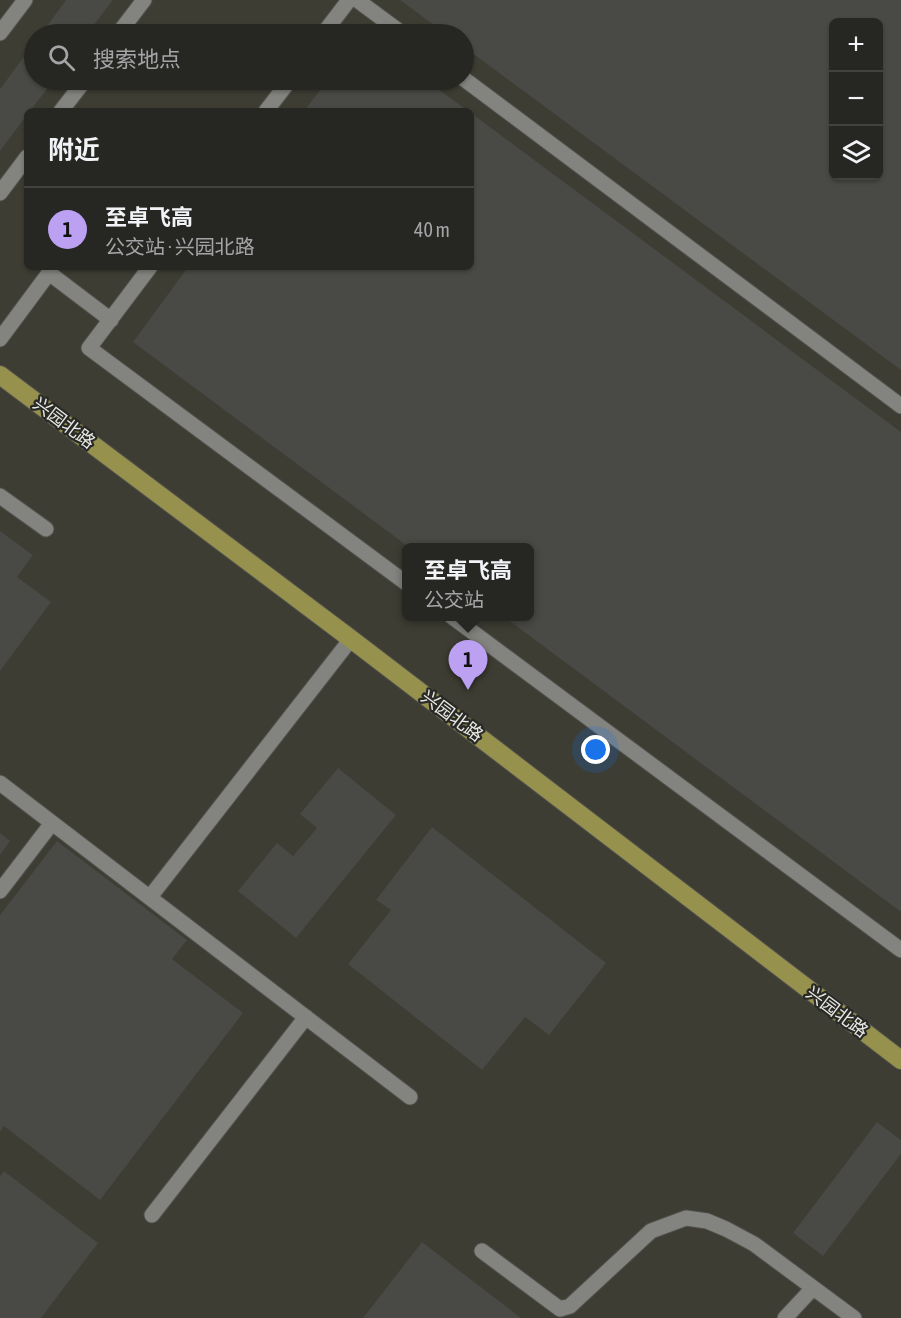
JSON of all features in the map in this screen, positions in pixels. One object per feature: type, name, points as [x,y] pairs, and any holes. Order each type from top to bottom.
[{"type":"main road","name":"兴园北路","points":[[0,375],[351,639],[901,1060]]},
{"type":"lane","points":[[0,33],[25,0]]},
{"type":"lane","points":[[126,24],[144,0]]},
{"type":"lane","points":[[331,24],[349,0]]},
{"type":"lane","points":[[357,0],[389,24]]},
{"type":"lane","points":[[474,86],[901,406]]},
{"type":"lane","points":[[63,108],[77,90]]},
{"type":"lane","points":[[268,108],[282,90]]},
{"type":"lane","points":[[0,193],[24,161]]},
{"type":"lane","points":[[148,270],[89,348],[402,580]]},
{"type":"lane","points":[[0,339],[49,273],[111,320]]},
{"type":"lane","points":[[0,496],[46,529]]},
{"type":"lane","points":[[458,621],[901,950]]},
{"type":"lane","points":[[150,897],[351,639]]},
{"type":"lane","points":[[0,783],[410,1097]]},
{"type":"lane","points":[[0,891],[52,823]]},
{"type":"lane","points":[[152,1215],[306,1017]]},
{"type":"lane","points":[[482,1251],[560,1309],[570,1306],[651,1231],[686,1218],[707,1221],[754,1244],[854,1318]]},
{"type":"lane","points":[[785,1318],[813,1288]]},
{"type":"shaded area","points":[[0,0],[901,0],[901,1318],[0,1318]]},
{"type":"building","points":[[66,0],[113,0],[95,24],[48,24]]},
{"type":"building","points":[[400,0],[901,0],[901,370],[474,54],[474,24],[432,24]]},
{"type":"building","points":[[24,57],[24,90],[46,90],[32,108],[24,108],[24,119],[0,151],[0,89]]},
{"type":"building","points":[[320,90],[440,90],[464,108],[306,108]]},
{"type":"building","points":[[474,115],[901,432],[901,912],[510,621],[534,621],[534,543],[403,543],[133,342],[186,270],[474,270]]},
{"type":"building","points":[[0,531],[33,555],[17,577],[51,602],[0,671]]},
{"type":"building","points":[[338,768],[396,815],[296,938],[238,891],[277,843],[293,856],[317,828],[300,814]]},
{"type":"building","points":[[432,827],[606,963],[549,1035],[525,1017],[482,1070],[348,964],[391,910],[376,900]]},
{"type":"building","points":[[0,833],[10,841],[0,855]]},
{"type":"building","points":[[57,841],[187,940],[172,959],[243,1013],[100,1200],[4,1126],[0,1132],[0,915]]},
{"type":"building","points":[[877,1122],[901,1140],[901,1154],[823,1256],[793,1233]]},
{"type":"building","points":[[4,1171],[98,1243],[41,1318],[0,1318],[0,1176]]},
{"type":"building","points":[[422,1242],[521,1318],[363,1318]]},
{"type":"place","name":"至卓飞高","points":[[468,690]]}]
